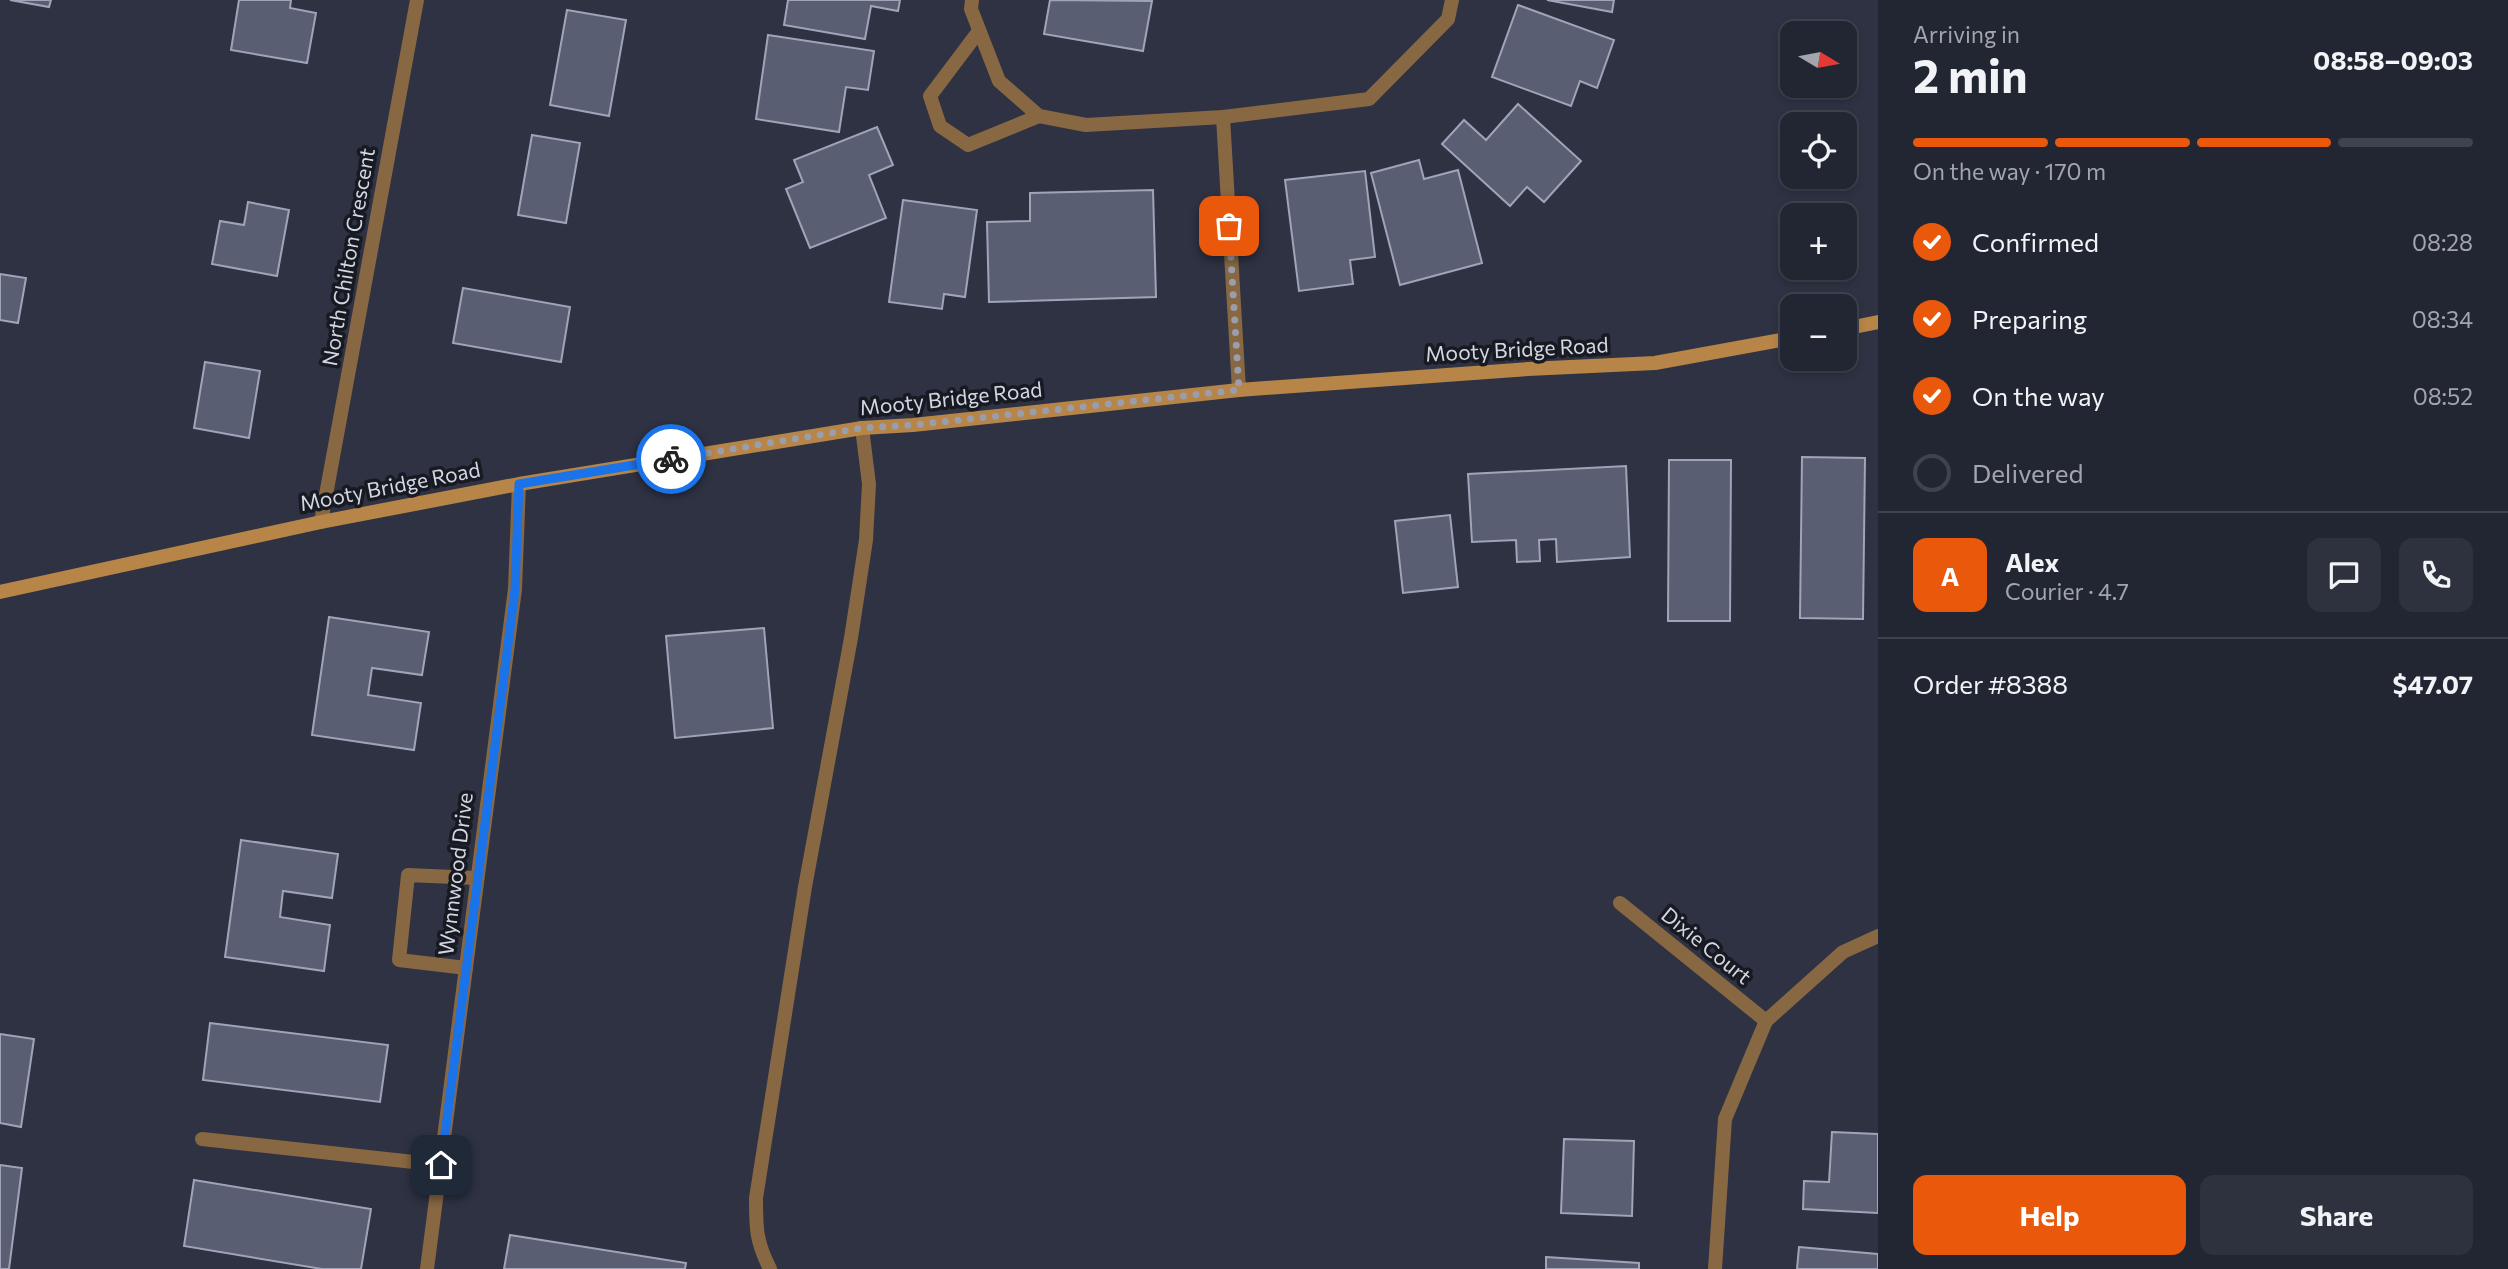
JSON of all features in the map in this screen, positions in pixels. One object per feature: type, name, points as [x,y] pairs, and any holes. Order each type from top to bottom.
[{"type":"main road","points":[[1857,326],[1878,322]]},
{"type":"main road","name":"Mooty Bridge Road","points":[[0,592],[321,522],[519,484],[862,428],[913,425],[1239,390],[1528,369],[1655,363],[1780,340]]},
{"type":"street","name":"North Chilton Crescent","points":[[321,522],[417,0]]},
{"type":"street","points":[[972,0],[971,9],[999,80],[1039,116],[1086,125],[1223,117],[1369,99],[1448,19],[1452,0]]},
{"type":"street","points":[[979,31],[930,96],[940,126],[968,145],[1039,116]]},
{"type":"street","points":[[1223,117],[1239,390]]},
{"type":"street","points":[[770,1269],[756,1232],[756,1198],[805,887],[851,638],[866,540],[869,484],[862,428]]},
{"type":"street","name":"Wynnwood Drive","points":[[427,1269],[515,590],[519,484]]},
{"type":"street","points":[[466,968],[399,960],[408,875],[476,878]]},
{"type":"street","name":"Dixie Court","points":[[1620,903],[1766,1021]]},
{"type":"street","points":[[1715,1269],[1725,1119],[1766,1021],[1843,952],[1878,936]]},
{"type":"street","points":[[202,1139],[441,1165]]},
{"type":"building","points":[[10,0],[51,0],[49,7]]},
{"type":"building","points":[[239,0],[291,0],[290,8],[316,13],[307,63],[231,50]]},
{"type":"building","points":[[788,0],[900,0],[898,11],[871,6],[865,39],[784,25]]},
{"type":"building","points":[[1050,0],[1152,1],[1143,51],[1044,34]]},
{"type":"building","points":[[1547,0],[1614,0],[1612,12]]},
{"type":"building","points":[[1518,5],[1614,40],[1597,88],[1580,81],[1571,106],[1492,77]]},
{"type":"building","points":[[567,10],[626,20],[609,116],[550,105]]},
{"type":"building","points":[[768,35],[874,51],[868,90],[846,87],[839,132],[756,119]]},
{"type":"building","points":[[1518,104],[1581,161],[1544,202],[1527,187],[1510,206],[1442,144],[1464,120],[1486,140]]},
{"type":"building","points":[[877,127],[893,165],[869,175],[886,218],[810,248],[786,189],[803,182],[794,160]]},
{"type":"building","points":[[532,135],[580,143],[566,223],[518,215]]},
{"type":"building","points":[[1419,160],[1424,179],[1458,170],[1482,263],[1400,285],[1371,173]]},
{"type":"building","points":[[1365,171],[1375,257],[1350,260],[1353,284],[1299,291],[1285,180]]},
{"type":"building","points":[[1153,190],[1156,297],[989,302],[987,222],[1030,221],[1030,193]]},
{"type":"building","points":[[903,200],[977,210],[965,297],[944,294],[942,309],[889,302]]},
{"type":"building","points":[[248,202],[289,210],[277,276],[212,264],[220,221],[244,225]]},
{"type":"building","points":[[0,274],[26,278],[18,323],[0,320]]},
{"type":"building","points":[[463,288],[570,307],[561,362],[453,343]]},
{"type":"building","points":[[205,362],[260,371],[249,438],[194,428]]},
{"type":"building","points":[[1802,457],[1865,458],[1863,619],[1800,618]]},
{"type":"building","points":[[1669,460],[1731,460],[1730,621],[1668,621]]},
{"type":"building","points":[[1626,466],[1630,557],[1557,562],[1556,539],[1539,540],[1540,561],[1517,562],[1516,540],[1472,542],[1468,474]]},
{"type":"building","points":[[1450,515],[1458,587],[1403,593],[1395,521]]},
{"type":"building","points":[[329,617],[429,632],[422,675],[372,668],[368,695],[421,703],[414,750],[312,735]]},
{"type":"building","points":[[764,628],[773,728],[675,738],[666,636]]},
{"type":"building","points":[[241,840],[338,854],[332,898],[283,891],[280,917],[330,925],[324,971],[225,957]]},
{"type":"building","points":[[210,1023],[388,1045],[380,1102],[203,1080]]},
{"type":"building","points":[[0,1034],[34,1039],[21,1127],[0,1123]]},
{"type":"building","points":[[1832,1132],[1878,1134],[1878,1213],[1803,1209],[1804,1181],[1829,1182]]},
{"type":"building","points":[[1564,1139],[1634,1141],[1632,1216],[1561,1213]]},
{"type":"building","points":[[0,1165],[22,1168],[9,1269],[0,1269]]},
{"type":"building","points":[[194,1180],[371,1209],[361,1269],[322,1269],[184,1246]]},
{"type":"building","points":[[510,1235],[686,1263],[685,1269],[504,1269]]},
{"type":"building","points":[[1799,1247],[1878,1254],[1878,1269],[1797,1269]]},
{"type":"building","points":[[1546,1257],[1639,1263],[1639,1269],[1546,1269]]},
{"type":"way so far","points":[[671,459],[862,428],[913,425],[1239,390],[1229,226]]},
{"type":"route","points":[[441,1165],[515,590],[519,484],[671,459]]}]
